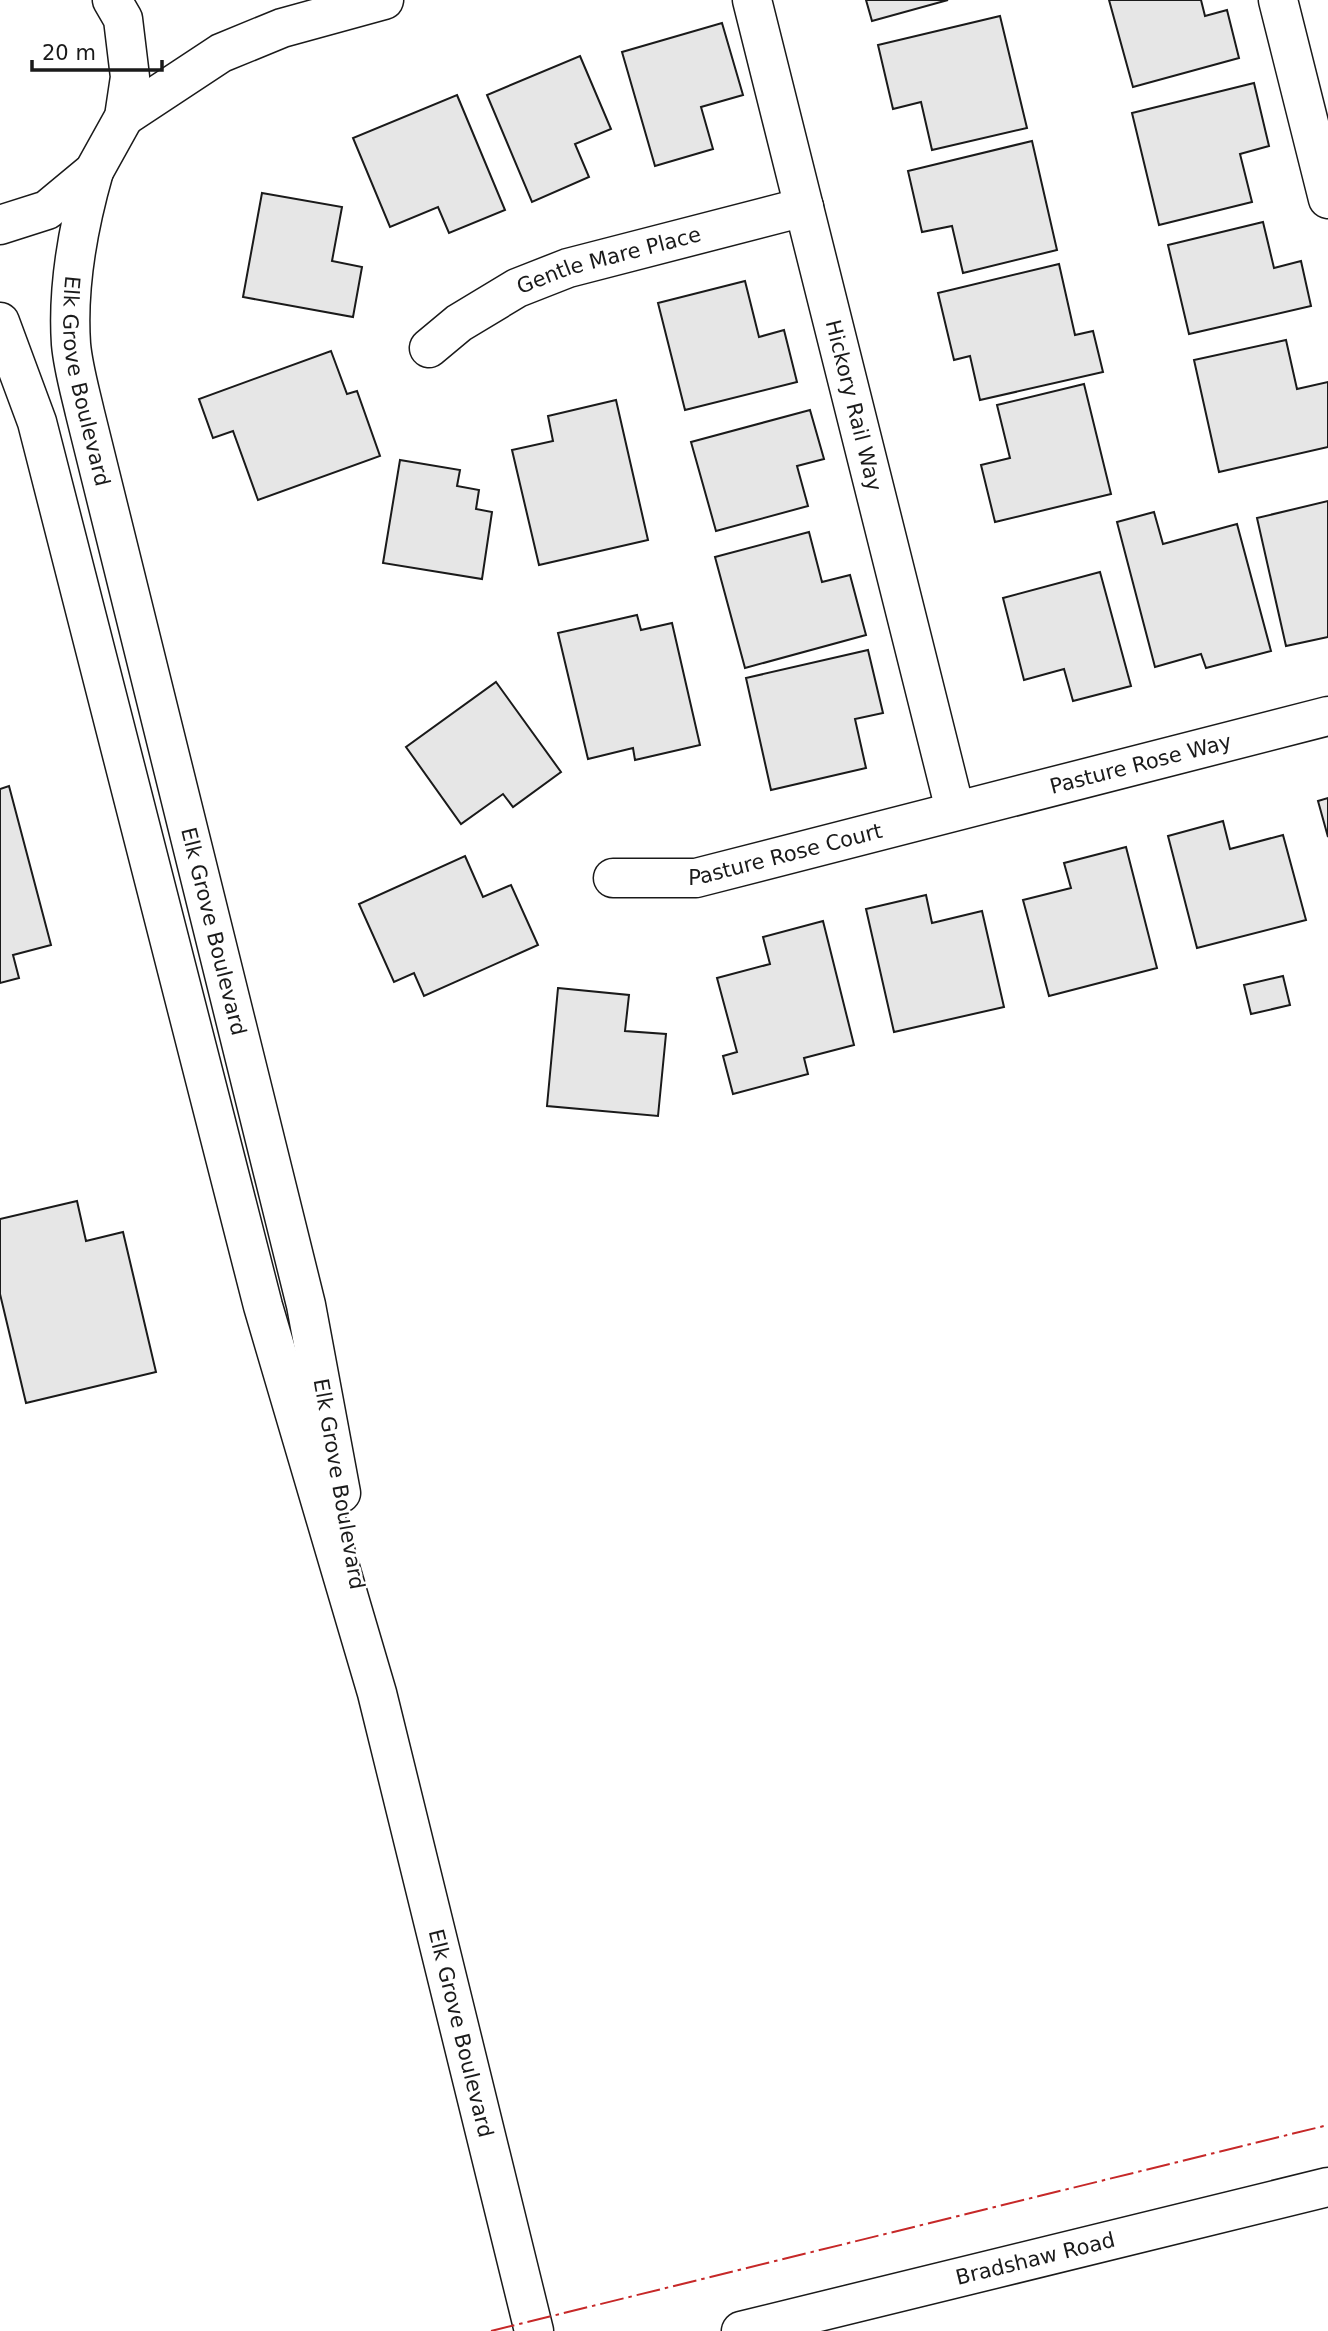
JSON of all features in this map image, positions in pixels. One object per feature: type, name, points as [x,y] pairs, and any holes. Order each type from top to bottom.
[{"type":"main road","points":[[0,225],[47,210],[94,171],[124,117],[130,77],[123,19],[112,0]]},
{"type":"main road","points":[[124,117],[221,53],[282,28],[384,0]]},
{"type":"main road","name":"Hickory Rail Way","points":[[752,0],[955,810]]},
{"type":"main road","points":[[1278,0],[1327,193]]},
{"type":"main road","name":"Elk Grove Boulevard","points":[[94,171],[79,225],[72,286],[71,345],[85,413],[306,1305],[377,1693]]},
{"type":"main road","name":"Gentle Mare Place","points":[[429,348],[459,323],[517,288],[568,268],[804,207]]},
{"type":"main road","name":"Elk Grove Boulevard","points":[[0,322],[37,422],[263,1306],[377,1693],[534,2331]]},
{"type":"main road","name":"Pasture Rose Way","points":[[955,810],[1328,716]]},
{"type":"main road","name":"Pasture Rose Court","points":[[613,878],[696,878],[955,810]]},
{"type":"main road","name":"Bradshaw Road","points":[[741,2331],[1328,2187]]},
{"type":"building","points":[[866,0],[948,0],[872,21]]},
{"type":"building","points":[[1109,0],[1201,0],[1205,16],[1227,10],[1239,58],[1133,87]]},
{"type":"building","points":[[1000,16],[1027,128],[932,150],[921,102],[893,109],[878,45]]},
{"type":"building","points":[[722,23],[743,95],[701,107],[713,149],[655,166],[622,52]]},
{"type":"building","points":[[580,56],[611,129],[575,144],[589,177],[532,202],[487,95]]},
{"type":"building","points":[[1254,83],[1269,146],[1240,154],[1252,202],[1159,225],[1132,113]]},
{"type":"building","points":[[457,95],[505,210],[449,233],[438,207],[390,227],[353,138]]},
{"type":"building","points":[[1032,141],[1057,250],[963,273],[952,226],[922,232],[908,171]]},
{"type":"building","points":[[262,193],[342,207],[332,261],[362,267],[353,317],[243,297]]},
{"type":"building","points":[[1263,222],[1274,268],[1301,261],[1311,306],[1189,334],[1168,245]]},
{"type":"building","points":[[1059,264],[1075,335],[1093,331],[1103,372],[980,400],[970,356],[954,360],[938,293]]},
{"type":"building","points":[[745,281],[759,337],[784,330],[797,382],[685,410],[658,303]]},
{"type":"building","points":[[1286,340],[1297,389],[1328,382],[1328,447],[1219,472],[1194,360]]},
{"type":"building","points":[[331,351],[347,394],[357,391],[380,456],[258,500],[233,431],[213,438],[199,399]]},
{"type":"building","points":[[1084,384],[1111,494],[995,522],[981,465],[1010,458],[997,405]]},
{"type":"building","points":[[616,400],[648,540],[539,565],[512,450],[553,441],[548,416]]},
{"type":"building","points":[[810,410],[824,459],[797,466],[808,506],[716,531],[691,442]]},
{"type":"building","points":[[400,460],[460,470],[457,486],[479,490],[476,509],[492,512],[482,579],[383,563]]},
{"type":"building","points":[[1328,501],[1328,637],[1286,646],[1257,518]]},
{"type":"building","points":[[1154,512],[1163,544],[1237,524],[1271,651],[1206,668],[1201,654],[1155,667],[1117,522]]},
{"type":"building","points":[[809,532],[822,582],[850,575],[866,635],[745,668],[715,557]]},
{"type":"building","points":[[1100,572],[1131,686],[1073,701],[1064,669],[1024,680],[1003,598]]},
{"type":"building","points":[[637,615],[641,630],[672,623],[700,745],[635,760],[633,748],[588,759],[558,633]]},
{"type":"building","points":[[868,650],[883,713],[855,719],[866,768],[771,790],[746,678]]},
{"type":"building","points":[[496,682],[561,772],[513,807],[503,794],[461,824],[406,747]]},
{"type":"building","points":[[9,786],[51,945],[13,955],[19,978],[0,983],[0,789]]},
{"type":"building","points":[[1328,798],[1328,837],[1318,801]]},
{"type":"building","points":[[1223,821],[1230,849],[1283,835],[1306,920],[1197,948],[1168,836]]},
{"type":"building","points":[[1126,847],[1157,968],[1049,996],[1023,900],[1071,888],[1064,863]]},
{"type":"building","points":[[465,856],[483,897],[511,885],[538,945],[424,996],[414,973],[394,982],[359,904]]},
{"type":"building","points":[[926,895],[932,923],[982,911],[1004,1007],[894,1032],[866,909]]},
{"type":"building","points":[[823,921],[854,1045],[804,1058],[808,1074],[733,1094],[723,1056],[737,1052],[717,978],[770,964],[763,937]]},
{"type":"building","points":[[1283,976],[1290,1005],[1251,1014],[1244,985]]},
{"type":"building","points":[[558,988],[629,995],[625,1031],[666,1034],[658,1116],[547,1106]]},
{"type":"building","points":[[77,1201],[86,1241],[123,1232],[156,1372],[26,1403],[0,1294],[0,1219]]},
{"type":"power","points":[[491,2331],[1328,2125]]}]
